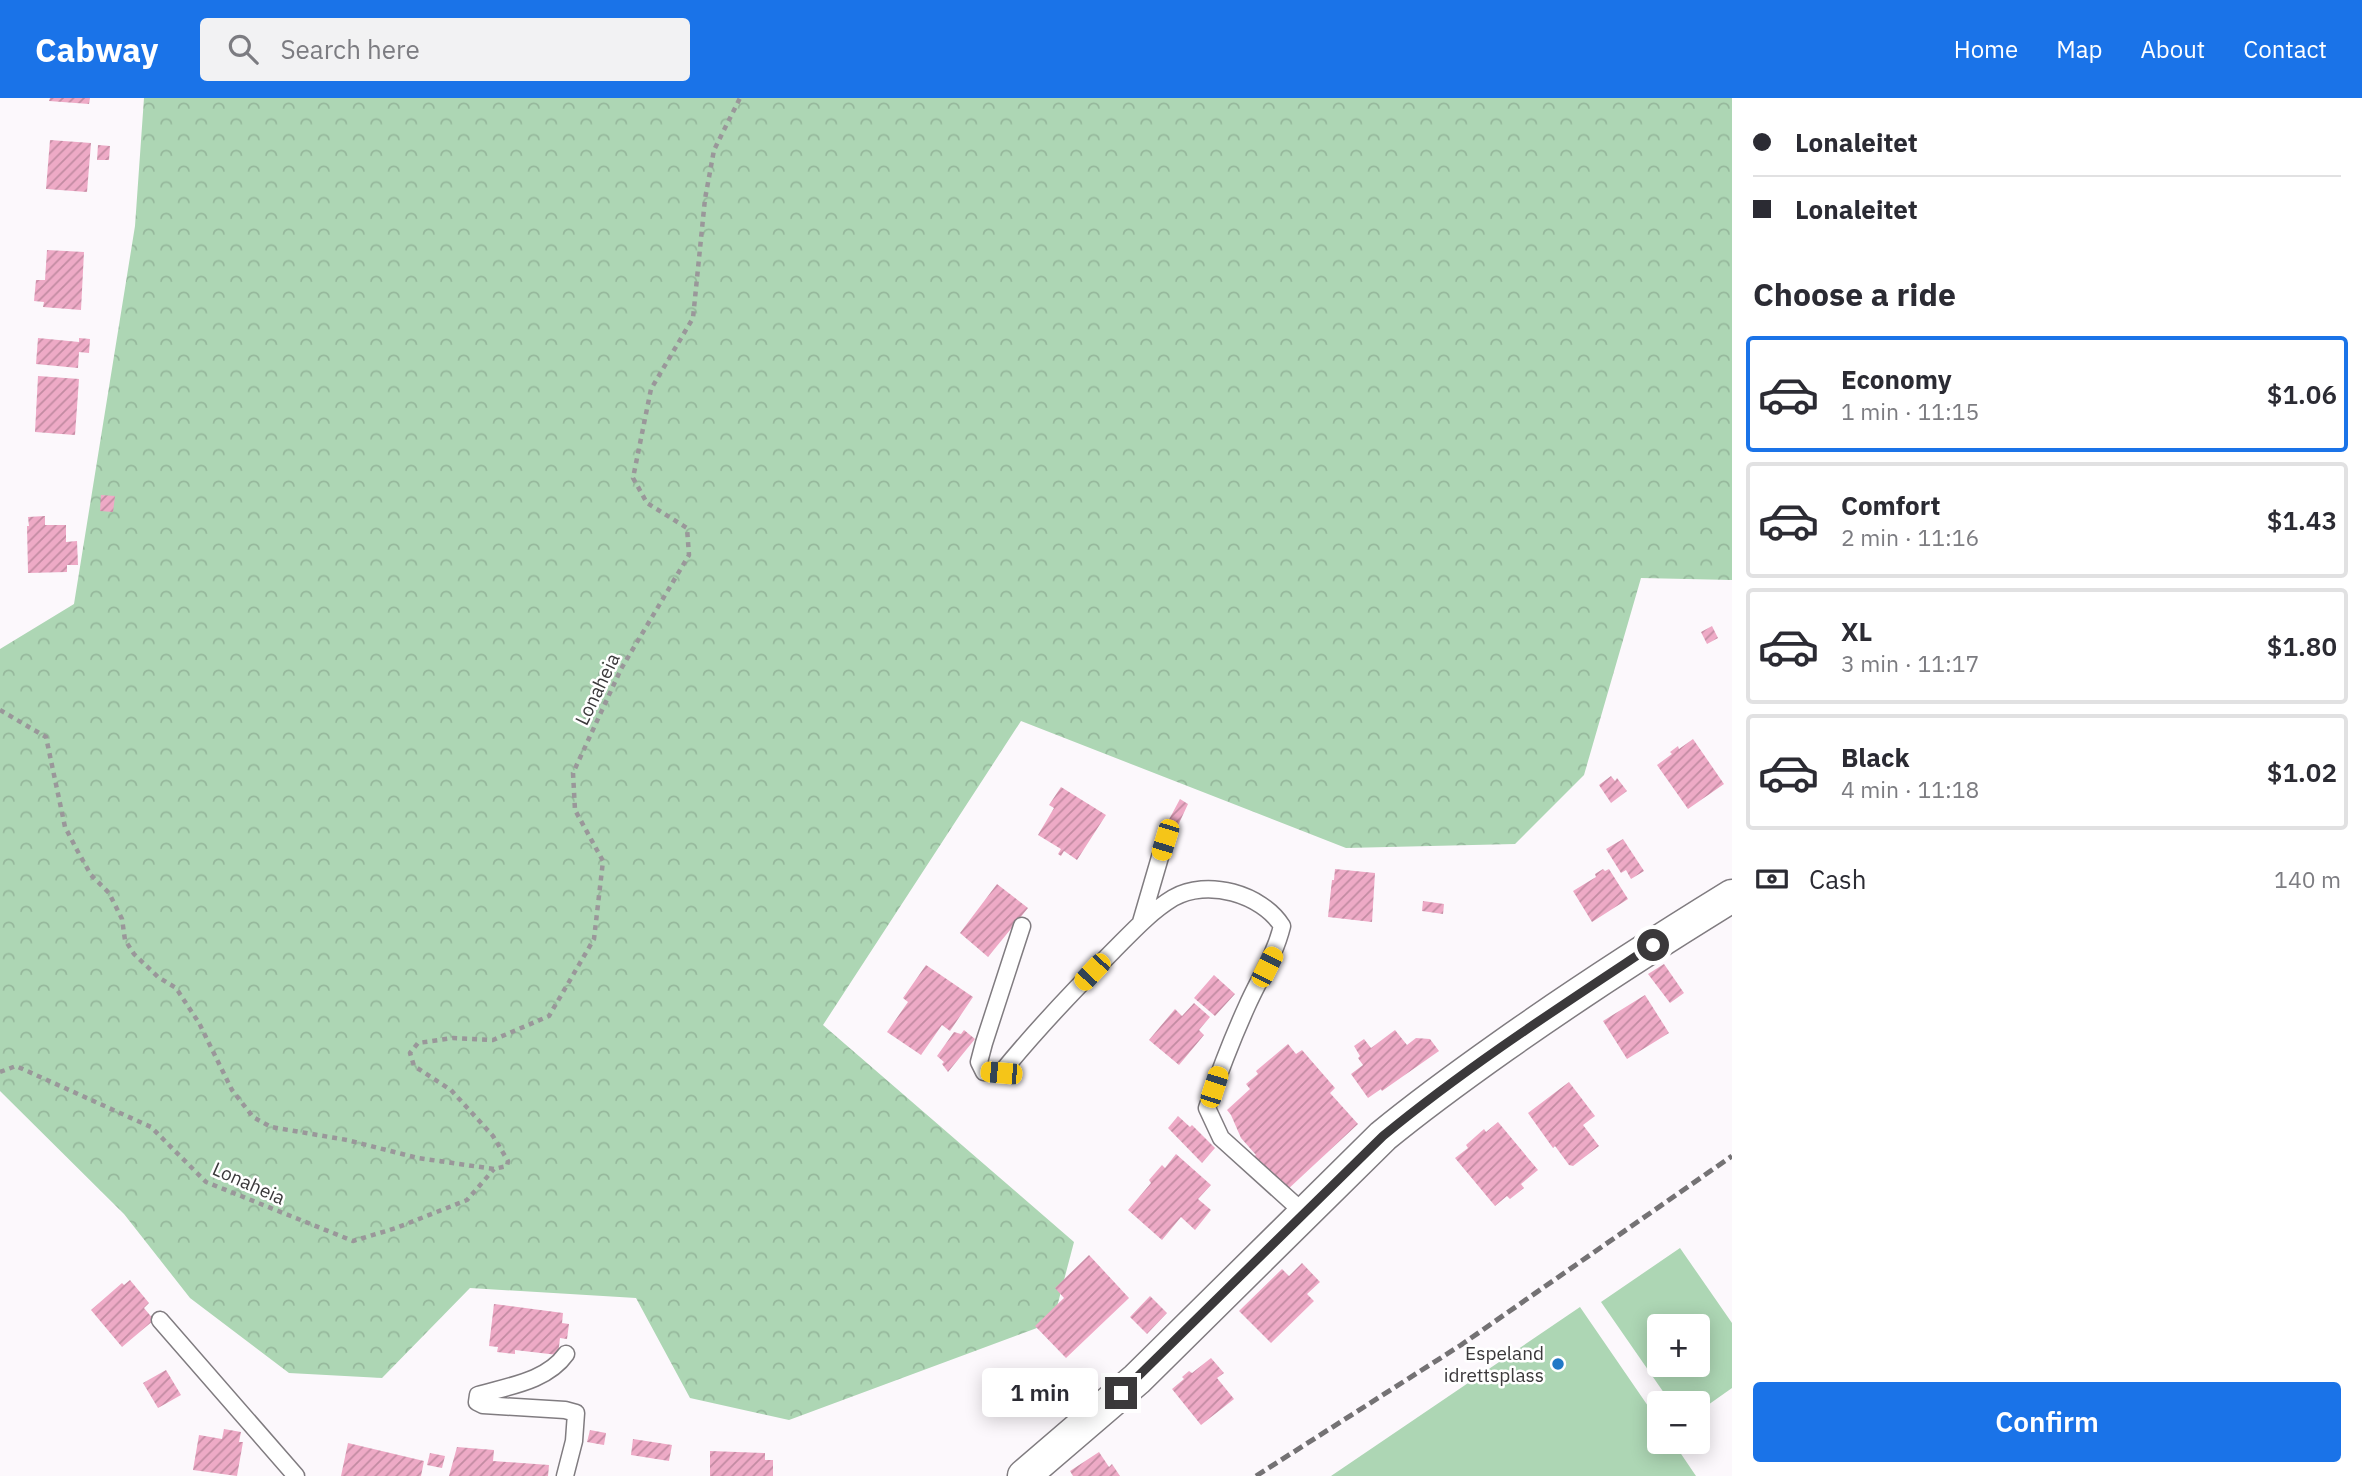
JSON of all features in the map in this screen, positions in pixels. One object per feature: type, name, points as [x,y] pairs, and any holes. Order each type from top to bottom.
[{"type":"street","points":[[1024,1476],[1138,1379],[1383,1136],[1420,1105],[1547,1015],[1732,896]]},
{"type":"lane","points":[[1140,924],[1165,840]]},
{"type":"lane","points":[[1021,926],[979,1062],[984,1072],[1001,1073],[1092,972],[1140,924],[1175,897],[1205,890],[1233,892],[1250,898],[1274,914],[1282,926],[1276,949],[1248,1003],[1221,1066],[1207,1108],[1221,1138],[1304,1213]]},
{"type":"lane","points":[[160,1320],[296,1476]]},
{"type":"lane","points":[[565,1476],[574,1441],[576,1413],[483,1405],[477,1402],[477,1398],[478,1395],[537,1377],[557,1366],[566,1353]]},
{"type":"path","name":"Lonaheia","points":[[0,1072],[16,1066],[151,1127],[206,1182],[353,1241],[396,1228],[467,1200],[494,1169],[507,1166],[508,1161],[493,1136],[451,1090],[414,1066],[410,1053],[418,1043],[453,1038],[493,1040],[549,1016],[594,939],[603,861],[575,810],[573,773],[621,669],[689,555],[687,528],[647,503],[633,478],[651,389],[693,318],[705,199],[714,150],[740,98]]},
{"type":"path","points":[[0,710],[46,737],[65,827],[91,875],[109,893],[122,919],[125,940],[134,954],[158,977],[176,988],[199,1023],[232,1090],[253,1117],[271,1127],[348,1140],[418,1158],[494,1169]]},
{"type":"green space","points":[[144,98],[1732,98],[1732,580],[1641,578],[1584,775],[1515,844],[1346,848],[1021,721],[823,1025],[1074,1242],[1053,1322],[789,1420],[690,1398],[636,1298],[470,1288],[382,1378],[289,1373],[190,1298],[124,1214],[0,1091],[0,649],[74,604],[135,226]]},
{"type":"green space","points":[[1680,1248],[1732,1323],[1732,1388],[1710,1404],[1710,1391],[1663,1391],[1653,1377],[1710,1377],[1710,1314],[1647,1314],[1647,1368],[1601,1302]]},
{"type":"green space","name":"Espeland idrettsplass","points":[[1580,1307],[1647,1405],[1647,1454],[1681,1454],[1696,1476],[1331,1476]]},
{"type":"building","points":[[50,98],[90,98],[89,104],[49,101]]},
{"type":"building","points":[[50,140],[91,143],[87,192],[46,189]]},
{"type":"building","points":[[98,145],[110,146],[109,160],[97,160]]},
{"type":"building","points":[[47,250],[84,252],[81,310],[43,307],[44,302],[34,301],[36,280],[45,280]]},
{"type":"building","points":[[38,338],[79,342],[79,338],[90,339],[89,353],[79,352],[78,368],[36,364]]},
{"type":"building","points":[[38,376],[79,379],[75,435],[35,432]]},
{"type":"building","points":[[101,495],[115,496],[113,512],[100,511]]},
{"type":"building","points":[[45,516],[45,525],[66,525],[66,542],[77,541],[78,565],[67,565],[67,572],[28,573],[28,517]]},
{"type":"building","points":[[1712,626],[1718,638],[1707,644],[1701,632]]},
{"type":"building","points":[[1693,739],[1724,784],[1688,809],[1657,765],[1678,746],[1679,749]]},
{"type":"building","points":[[1611,776],[1615,781],[1617,778],[1627,791],[1611,803],[1599,785]]},
{"type":"building","points":[[1061,787],[1106,815],[1077,860],[1064,851],[1061,856],[1058,854],[1061,849],[1038,835],[1054,808],[1049,805]]},
{"type":"building","points":[[1180,799],[1188,804],[1175,832],[1165,827]]},
{"type":"building","points":[[1623,839],[1644,871],[1631,879],[1626,870],[1621,873],[1606,849]]},
{"type":"building","points":[[1335,869],[1375,873],[1372,922],[1328,917]]},
{"type":"building","points":[[1609,869],[1628,899],[1592,922],[1573,891],[1596,877],[1595,874]]},
{"type":"building","points":[[997,884],[1028,908],[988,957],[960,933]]},
{"type":"building","points":[[1423,901],[1444,904],[1443,914],[1422,911]]},
{"type":"building","points":[[1664,964],[1684,993],[1670,1003],[1648,974]]},
{"type":"building","points":[[926,965],[973,997],[950,1031],[942,1025],[921,1055],[887,1032],[908,1002],[903,998]]},
{"type":"building","points":[[1214,975],[1235,994],[1215,1016],[1194,998]]},
{"type":"building","points":[[1645,995],[1669,1033],[1627,1059],[1603,1021]]},
{"type":"building","points":[[1194,1003],[1210,1017],[1199,1030],[1204,1035],[1179,1065],[1149,1040],[1175,1009],[1182,1016]]},
{"type":"building","points":[[964,1030],[975,1039],[948,1072],[942,1064],[944,1062],[937,1056],[954,1032],[961,1034]]},
{"type":"building","points":[[1395,1030],[1407,1045],[1416,1038],[1430,1039],[1439,1051],[1368,1098],[1351,1074],[1363,1065],[1354,1046],[1364,1039],[1371,1048]]},
{"type":"building","points":[[1288,1044],[1296,1054],[1302,1050],[1335,1088],[1330,1093],[1358,1124],[1286,1191],[1253,1157],[1256,1155],[1241,1138],[1227,1110],[1250,1089],[1246,1084],[1258,1074],[1256,1071]]},
{"type":"building","points":[[1569,1082],[1595,1116],[1583,1125],[1599,1146],[1573,1166],[1569,1165],[1555,1146],[1553,1148],[1528,1113]]},
{"type":"building","points":[[1178,1116],[1190,1127],[1192,1125],[1215,1148],[1202,1163],[1168,1128]]},
{"type":"building","points":[[1498,1122],[1538,1170],[1521,1184],[1524,1188],[1510,1199],[1507,1196],[1495,1206],[1455,1158],[1468,1148],[1466,1145],[1484,1129],[1486,1132]]},
{"type":"building","points":[[1176,1154],[1211,1185],[1198,1199],[1211,1210],[1195,1230],[1181,1217],[1162,1240],[1128,1210],[1151,1183],[1149,1180],[1162,1165],[1165,1168]]},
{"type":"building","points":[[1089,1255],[1129,1298],[1066,1358],[1035,1326],[1064,1298],[1055,1288]]},
{"type":"building","points":[[1302,1263],[1320,1282],[1307,1294],[1314,1301],[1271,1343],[1239,1311],[1282,1269],[1289,1276]]},
{"type":"building","points":[[130,1280],[149,1303],[144,1308],[154,1320],[122,1347],[91,1310],[122,1283],[124,1285]]},
{"type":"building","points":[[1150,1296],[1167,1313],[1147,1334],[1130,1317]]},
{"type":"building","points":[[494,1304],[563,1313],[562,1323],[569,1324],[567,1339],[560,1338],[558,1355],[515,1350],[515,1354],[497,1352],[498,1347],[489,1346]]},
{"type":"building","points":[[1211,1358],[1224,1373],[1217,1378],[1234,1399],[1201,1425],[1172,1389],[1189,1371],[1192,1373]]},
{"type":"building","points":[[166,1370],[181,1395],[158,1408],[143,1383]]},
{"type":"building","points":[[224,1429],[241,1432],[239,1442],[243,1442],[237,1476],[193,1470],[199,1435],[222,1439]]},
{"type":"building","points":[[590,1430],[606,1433],[604,1445],[587,1442]]},
{"type":"building","points":[[633,1439],[672,1445],[669,1461],[631,1455]]},
{"type":"building","points":[[348,1443],[424,1461],[421,1476],[341,1476]]},
{"type":"building","points":[[457,1447],[494,1450],[493,1461],[549,1465],[548,1476],[449,1476]]},
{"type":"building","points":[[710,1451],[765,1453],[765,1460],[773,1460],[773,1476],[710,1476]]},
{"type":"building","points":[[1099,1452],[1109,1467],[1112,1464],[1120,1476],[1073,1476],[1070,1471]]},
{"type":"building","points":[[430,1453],[445,1456],[442,1468],[427,1465]]},
{"type":"railway","points":[[1256,1476],[1461,1345],[1732,1156]]},
{"type":"place","name":"Espeland idrettsplass","points":[[1558,1364]]},
{"type":"route","points":[[1121,1393],[1383,1136],[1420,1105],[1547,1015],[1653,945]]}]
